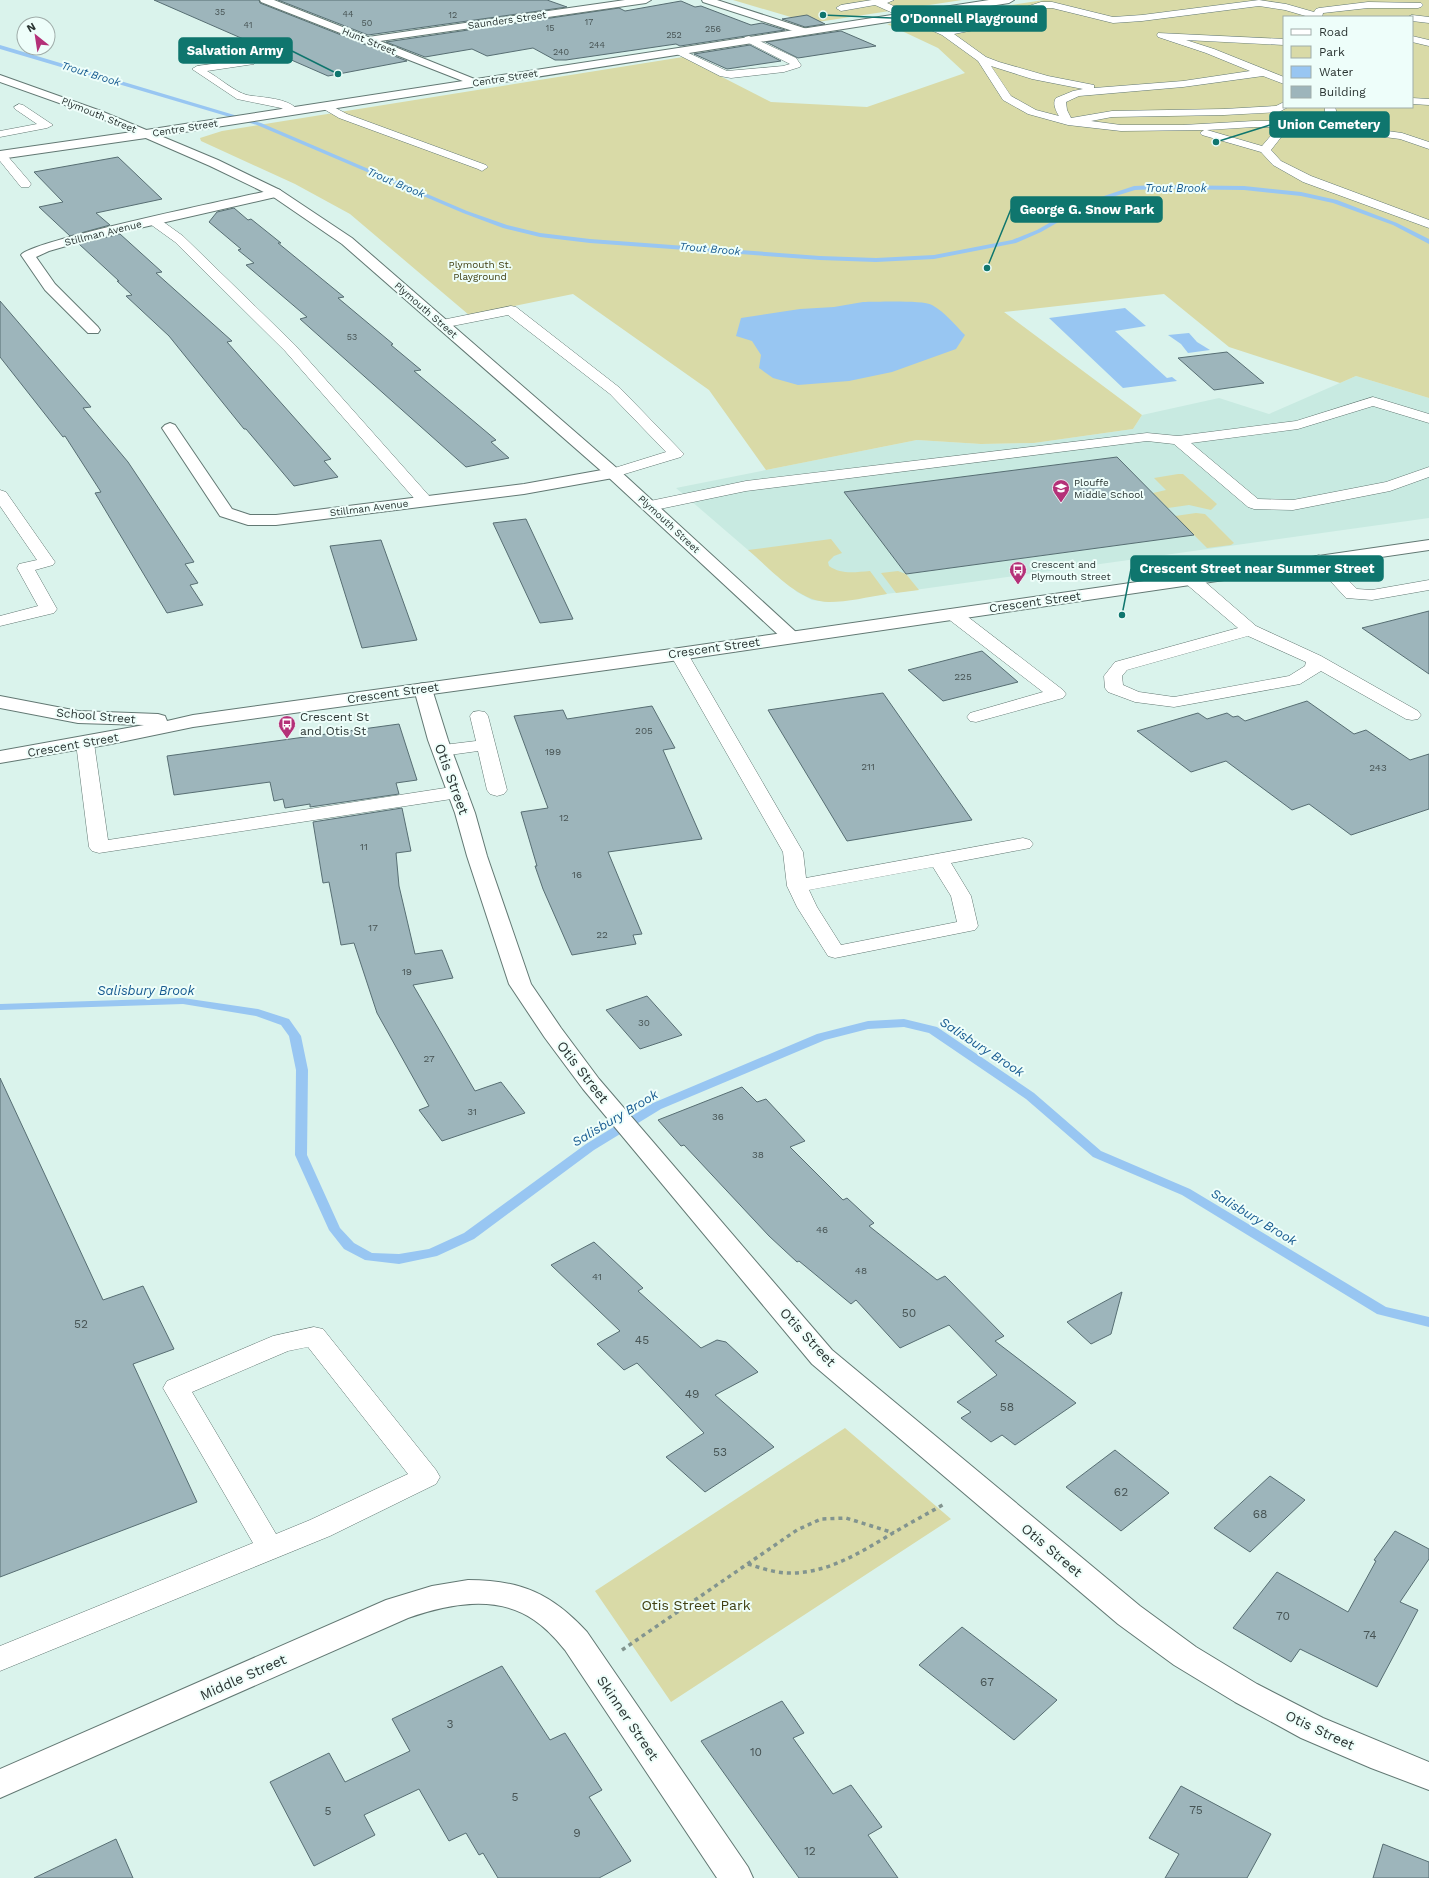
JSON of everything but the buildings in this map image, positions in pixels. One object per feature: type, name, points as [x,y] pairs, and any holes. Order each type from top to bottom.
[{"type":"street","name":"Hunt Street","points":[[265,0],[473,82]]},
{"type":"street","name":"Saunders Street","points":[[368,40],[646,0]]},
{"type":"street","points":[[707,0],[803,31]]},
{"type":"street","name":"Centre Street","points":[[1,155],[226,122],[749,39],[1010,0]]},
{"type":"street","name":"Plymouth Street","points":[[0,78],[97,113],[214,163],[276,193],[347,241],[613,473],[791,637]]},
{"type":"street","name":"Stillman Avenue","points":[[93,330],[50,287],[28,255],[44,248],[84,237],[276,193]]},
{"type":"street","name":"Stillman Avenue","points":[[170,428],[226,512],[248,520],[276,520],[524,489],[613,473]]},
{"type":"street","name":"Crescent Street","points":[[0,757],[85,743],[193,721],[679,654],[1320,560],[1426,548]]},
{"type":"street","name":"Otis Street","points":[[423,689],[520,984],[553,1033],[608,1104],[822,1356],[1130,1615],[1185,1656],[1246,1693],[1312,1728],[1429,1776]]},
{"type":"street","name":"School Street","points":[[0,702],[78,716],[193,721]]},
{"type":"street","name":"Middle Street","points":[[0,1784],[422,1600],[469,1591],[491,1592]]},
{"type":"street","name":"Skinner Street","points":[[491,1592],[519,1598],[540,1608],[556,1620],[576,1641],[736,1878]]},
{"type":"lane","points":[[841,8],[891,0]]},
{"type":"lane","points":[[1395,0],[1429,7]]},
{"type":"lane","points":[[876,2],[946,33],[982,59],[1020,73],[1059,83],[1109,90]]},
{"type":"lane","points":[[1113,20],[1142,18],[1259,3],[1286,7],[1314,16]]},
{"type":"lane","points":[[1317,16],[1319,12],[1336,7],[1370,4],[1418,5]]},
{"type":"lane","points":[[946,33],[980,26],[1041,5],[1052,5],[1113,20],[1141,29]]},
{"type":"lane","points":[[1336,7],[1364,15]]},
{"type":"lane","points":[[1413,18],[1429,20]]},
{"type":"lane","points":[[1283,42],[1263,42],[1159,34],[1210,51],[1283,81]]},
{"type":"lane","points":[[676,51],[724,74],[731,75],[784,69],[796,65],[792,60],[749,39]]},
{"type":"lane","points":[[1413,39],[1429,43]]},
{"type":"lane","points":[[982,59],[1007,98],[1032,112],[1068,122],[1121,128],[1183,128],[1254,124],[1307,124],[1394,135],[1429,146]]},
{"type":"lane","points":[[250,62],[197,70],[241,97],[284,105],[293,111]]},
{"type":"lane","points":[[1068,122],[1061,110],[1060,100],[1077,93],[1155,87],[1264,74],[1283,70]]},
{"type":"lane","points":[[1414,101],[1429,102]]},
{"type":"lane","points":[[1414,101],[1429,110]]},
{"type":"lane","points":[[326,106],[343,116],[482,167]]},
{"type":"lane","points":[[1068,122],[1112,114],[1240,112],[1279,109],[1283,106]]},
{"type":"lane","points":[[0,134],[47,125],[19,108]]},
{"type":"lane","points":[[1265,150],[1278,134],[1331,114],[1330,108]]},
{"type":"lane","points":[[1183,128],[1233,140],[1265,150],[1277,163],[1307,179],[1429,224]]},
{"type":"lane","points":[[1,155],[25,184]]},
{"type":"lane","points":[[154,220],[184,244],[285,343],[338,401],[424,501]]},
{"type":"lane","points":[[442,324],[511,310],[615,391],[676,454],[613,473]]},
{"type":"lane","points":[[650,506],[746,486],[1147,437],[1178,440],[1298,425],[1373,401],[1429,419]]},
{"type":"lane","points":[[1178,440],[1254,504],[1293,505],[1390,486],[1429,472]]},
{"type":"lane","points":[[0,495],[47,562],[25,568],[48,609],[0,621]]},
{"type":"lane","points":[[1320,560],[1352,594],[1372,595],[1429,585]]},
{"type":"lane","points":[[1190,579],[1250,630],[1315,660],[1412,715]]},
{"type":"lane","points":[[953,614],[1057,694],[976,717]]},
{"type":"lane","points":[[1250,630],[1121,666],[1113,676],[1114,688],[1135,697],[1174,702],[1294,680],[1314,668],[1315,660]]},
{"type":"lane","points":[[679,654],[793,852],[797,886],[807,907],[835,952],[968,926],[961,896],[938,860]]},
{"type":"lane","points":[[479,716],[497,790]]},
{"type":"lane","points":[[85,743],[99,847],[458,792]]},
{"type":"lane","points":[[442,750],[486,745]]},
{"type":"lane","points":[[797,886],[1024,844]]},
{"type":"lane","points":[[0,1659],[320,1528],[426,1477],[314,1336],[282,1343],[176,1388],[270,1548]]},
{"type":"path","points":[[748,1564],[765,1571],[781,1574],[814,1571],[833,1566],[853,1558],[976,1486]]},
{"type":"path","points":[[595,1669],[797,1530],[821,1519],[846,1518],[894,1533]]},
{"type":"shaded area","name":"Plouffe Middle School","points":[[1356,376],[1429,398],[1429,518],[829,602],[812,600],[797,592],[676,488],[917,440],[981,444],[1034,443],[1133,429],[1142,415],[1219,398],[1269,414]]},
{"type":"green space","points":[[733,0],[962,0],[811,23]]},
{"type":"green space","name":"Plymouth St. Playground","points":[[1044,0],[1429,0],[1429,398],[1356,376],[1340,383],[1229,347],[1164,294],[1004,312],[1142,415],[1133,429],[1034,443],[981,444],[917,440],[766,470],[709,390],[573,294],[469,315],[350,214],[295,184],[201,141],[200,138],[222,131],[683,57],[771,102],[867,107],[965,73],[938,48],[887,24]]},
{"type":"green space","points":[[1183,474],[1217,504],[1211,510],[1189,505],[1168,508],[1153,493],[1166,490],[1154,478]]},
{"type":"green space","points":[[1196,513],[1205,514],[1234,543],[1231,545],[1207,548],[1175,516]]},
{"type":"green space","points":[[831,539],[842,553],[834,556],[828,562],[829,566],[844,572],[870,571],[887,594],[843,601],[818,601],[806,597],[796,591],[748,550]]},
{"type":"green space","points":[[898,571],[906,574],[919,590],[896,593],[881,573]]},
{"type":"green space","name":"Otis Street Park","points":[[845,1428],[951,1519],[671,1702],[595,1591]]},
{"type":"water","points":[[863,302],[927,303],[946,315],[965,335],[956,349],[892,372],[849,381],[798,385],[773,378],[759,368],[761,355],[752,341],[736,336],[741,318],[800,309],[834,307]]},
{"type":"water","points":[[1125,308],[1146,326],[1115,331],[1167,378],[1172,377],[1177,381],[1123,388],[1049,318]]},
{"type":"water","points":[[1189,333],[1197,342],[1210,350],[1188,353],[1181,344],[1168,335]]},
{"type":"waterway","name":"Trout Brook","points":[[0,47],[259,124],[465,212],[505,227],[540,235],[590,241],[820,258],[876,260],[934,257],[1014,242],[1039,231],[1088,203],[1134,188],[1158,187],[1244,188],[1301,194],[1335,201],[1395,224],[1429,242]]},
{"type":"waterway","name":"Salisbury Brook","points":[[0,1007],[183,1001],[258,1013],[285,1022],[295,1036],[302,1070],[301,1155],[335,1230],[349,1246],[370,1257],[399,1259],[432,1253],[469,1236],[590,1147],[657,1106],[821,1037],[868,1025],[904,1023],[933,1030],[1030,1096],[1097,1154],[1186,1192],[1382,1311],[1429,1322]]},
{"type":"place","name":"O'Donnell Playground","points":[[823,15]]},
{"type":"place","name":"Salvation Army","points":[[338,74]]},
{"type":"place","name":"Union Cemetery","points":[[1216,142]]},
{"type":"place","name":"George G. Snow Park","points":[[987,268]]},
{"type":"place","name":"Plouffe Middle School","points":[[1061,503]]},
{"type":"place","name":"Crescent and Plymouth Street","points":[[1018,585]]},
{"type":"place","name":"Crescent Street near Summer Street","points":[[1122,615]]},
{"type":"place","name":"Crescent St and Otis St","points":[[287,739]]}]
